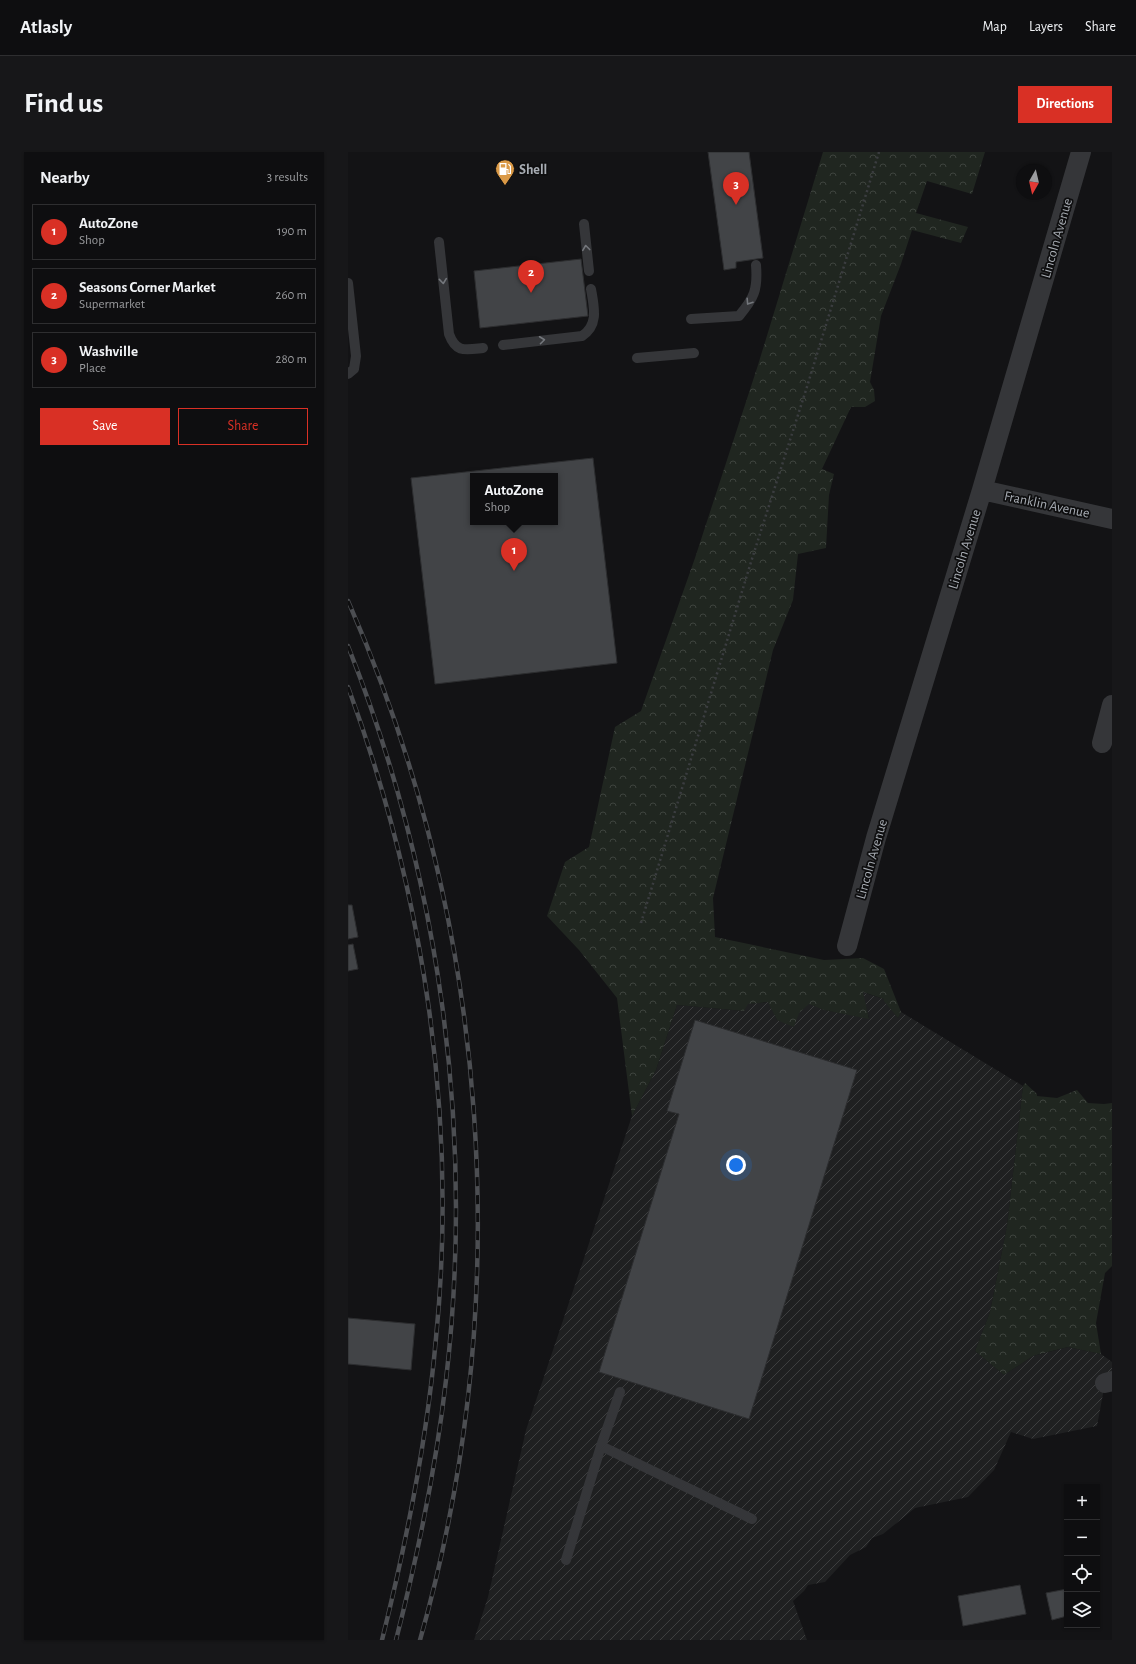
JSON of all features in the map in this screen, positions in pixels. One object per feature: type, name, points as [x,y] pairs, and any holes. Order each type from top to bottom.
[{"type":"street","name":"Lincoln Avenue","points":[[847,946],[876,838],[982,490],[1081,152]]},
{"type":"street","name":"Franklin Avenue","points":[[982,490],[1112,519]]},
{"type":"street","points":[[1102,742],[1112,705]]},
{"type":"lane","points":[[584,224],[589,271]]},
{"type":"lane","points":[[439,242],[449,334],[452,343],[459,348],[467,350],[483,348]]},
{"type":"lane","points":[[691,319],[739,316],[752,300],[758,281],[756,265]]},
{"type":"lane","points":[[348,283],[354,369],[348,374]]},
{"type":"lane","points":[[503,345],[582,336],[589,331],[594,322],[591,290]]},
{"type":"lane","points":[[637,358],[694,353]]},
{"type":"lane","points":[[566,1560],[601,1446],[620,1392]]},
{"type":"lane","points":[[601,1446],[752,1519]]},
{"type":"path","points":[[641,923],[751,562],[879,152]]},
{"type":"shaded area","points":[[862,992],[884,999],[898,1018],[901,1012],[1023,1086],[1007,1226],[990,1312],[975,1351],[1004,1375],[1033,1356],[1068,1347],[1101,1354],[1112,1362],[1112,1378],[1105,1383],[1097,1426],[1033,1439],[1011,1432],[994,1470],[968,1497],[915,1508],[883,1534],[872,1538],[866,1547],[850,1555],[825,1582],[808,1585],[793,1601],[807,1640],[474,1640],[488,1597],[526,1430],[632,1116],[656,1070],[677,1005],[744,1011],[747,1004],[769,1002],[777,1020],[799,1013],[809,1003],[824,1010],[869,1018]]},
{"type":"green space","points":[[823,152],[985,152],[972,194],[927,181],[916,213],[968,227],[961,243],[912,230],[881,316],[870,382],[874,390],[875,401],[865,407],[851,407],[822,469],[834,474],[829,495],[826,548],[798,554],[793,600],[773,650],[713,898],[715,937],[824,960],[863,958],[884,969],[901,1012],[898,1018],[884,999],[863,992],[869,1019],[824,1010],[809,1004],[799,1013],[794,1027],[777,1020],[768,1002],[748,1004],[744,1011],[677,1005],[656,1070],[632,1116],[617,998],[579,950],[547,916],[565,862],[589,847],[615,727],[641,711],[695,558],[758,365]]},
{"type":"green space","points":[[1025,1083],[1037,1094],[1037,1096],[1057,1098],[1077,1090],[1088,1103],[1112,1103],[1112,1266],[1105,1273],[1096,1323],[1101,1354],[1068,1347],[1033,1356],[1004,1375],[975,1351],[990,1312],[1007,1226],[1023,1086]]},
{"type":"building","points":[[708,152],[749,152],[763,258],[736,262],[736,268],[724,270]]},
{"type":"building","points":[[581,259],[588,316],[480,328],[474,271]]},
{"type":"building","points":[[593,458],[617,663],[435,684],[411,478]]},
{"type":"building","points":[[348,905],[352,905],[358,937],[348,939]]},
{"type":"building","points":[[353,944],[358,969],[348,971],[348,945]]},
{"type":"building","points":[[695,1020],[857,1070],[749,1419],[599,1372],[679,1114],[667,1111]]},
{"type":"building","points":[[348,1318],[415,1324],[411,1370],[348,1364]]},
{"type":"building","points":[[1020,1585],[1026,1614],[963,1626],[958,1596]]},
{"type":"building","points":[[1064,1590],[1064,1617],[1052,1620],[1046,1593]]},
{"type":"railway","points":[[348,601],[396,725],[433,853],[459,983],[474,1114],[478,1247],[470,1379],[451,1511],[420,1640]]},
{"type":"railway","points":[[348,646],[380,734],[406,824],[427,915],[442,1007],[452,1100],[456,1193],[454,1287],[446,1380],[426,1511],[396,1640]]},
{"type":"railway","points":[[348,687],[375,765],[397,845],[415,926],[429,1008],[438,1090],[442,1173],[442,1255],[432,1376],[422,1452],[408,1527],[382,1640]]},
{"type":"place","name":"Shell","points":[[505,186]]},
{"type":"place","name":"Washville","points":[[736,205]]},
{"type":"place","name":"Seasons Corner Market","points":[[531,293]]},
{"type":"place","name":"AutoZone","points":[[514,571]]}]
